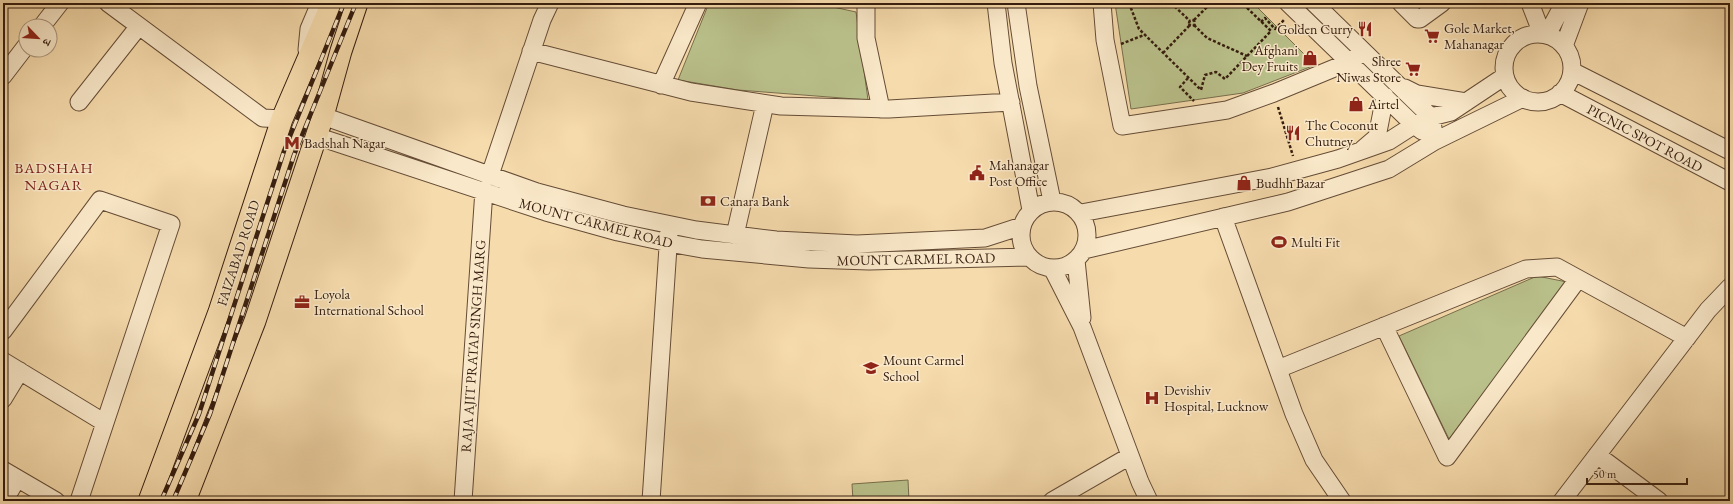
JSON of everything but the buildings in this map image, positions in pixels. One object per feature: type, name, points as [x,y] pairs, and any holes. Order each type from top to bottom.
[{"type":"main road","points":[[306,60],[332,3]]},
{"type":"main road","points":[[186,501],[255,321],[323,116],[341,51],[357,3]]},
{"type":"main road","name":"FAIZABAD ROAD","points":[[149,501],[219,312],[282,119],[306,60]]},
{"type":"street","points":[[48,18],[60,3]]},
{"type":"street","points":[[108,3],[125,8],[139,26],[263,118],[282,119]]},
{"type":"street","name":"FAIZABAD ROAD","points":[[306,60],[309,29],[320,3]]},
{"type":"street","name":"RAJA AJIT PRATAP SINGH MARG","points":[[463,501],[487,183],[531,51],[550,3]]},
{"type":"street","points":[[661,85],[698,3]]},
{"type":"street","points":[[864,3],[866,38],[881,108]]},
{"type":"street","points":[[996,3],[1003,63],[1031,210]]},
{"type":"street","points":[[1016,3],[1028,86],[1052,201]]},
{"type":"street","points":[[1102,3],[1105,40],[1122,126],[1228,110],[1349,62],[1364,52]]},
{"type":"street","points":[[1288,3],[1414,125],[1435,141]]},
{"type":"street","points":[[1314,3],[1431,117],[1435,141]]},
{"type":"street","points":[[1401,3],[1417,19],[1420,19],[1442,3]]},
{"type":"street","points":[[1530,3],[1544,34]]},
{"type":"street","points":[[1544,34],[1564,3]]},
{"type":"street","points":[[1564,46],[1580,3]]},
{"type":"street","points":[[79,102],[139,26]]},
{"type":"street","points":[[1544,34],[1557,39],[1564,46],[1572,62],[1572,71],[1570,80],[1560,93],[1552,99],[1533,101],[1523,98],[1509,85],[1505,76],[1505,65],[1507,55],[1513,46],[1521,39],[1531,35],[1544,34]]},
{"type":"street","points":[[531,51],[691,92],[781,106],[881,108],[1010,102]]},
{"type":"street","points":[[3,76],[18,56]]},
{"type":"street","name":"PICNIC SPOT ROAD","points":[[1572,71],[1730,151]]},
{"type":"street","points":[[1081,213],[1272,177],[1359,151],[1389,141],[1414,125],[1431,117],[1451,112],[1505,76]]},
{"type":"street","points":[[1393,81],[1417,94],[1466,102]]},
{"type":"street","name":"PICNIC SPOT ROAD","points":[[1560,93],[1730,182]]},
{"type":"street","points":[[1359,151],[1377,137],[1385,96]]},
{"type":"street","points":[[1082,327],[1080,255],[1088,238],[1087,225],[1081,213],[1068,203],[1052,201],[1040,204],[1031,210],[1022,226],[1022,243],[1029,258],[1040,265],[1052,268],[1064,267],[1080,255],[1223,217],[1288,202],[1389,169],[1435,141],[1523,98]]},
{"type":"street","points":[[735,235],[765,104]]},
{"type":"street","points":[[323,116],[487,183],[544,194],[623,215],[696,230],[776,240],[857,244],[985,238],[1022,226]]},
{"type":"street","name":"MOUNT CARMEL ROAD","points":[[316,136],[487,183],[546,212],[618,232],[669,243],[749,254],[816,260],[869,261],[1029,258]]},
{"type":"street","points":[[3,331],[100,200],[171,224],[79,501]]},
{"type":"street","points":[[1223,217],[1294,414],[1314,460],[1342,501]]},
{"type":"street","points":[[651,501],[670,225]]},
{"type":"street","points":[[1278,369],[1526,270],[1557,267],[1687,338]]},
{"type":"street","points":[[1052,268],[1082,327],[1140,482],[1149,501]]},
{"type":"street","points":[[1384,326],[1447,456],[1578,279]]},
{"type":"street","points":[[1562,501],[1708,310],[1730,287]]},
{"type":"street","points":[[3,361],[105,423]]},
{"type":"street","points":[[3,399],[20,371]]},
{"type":"street","points":[[1597,455],[1659,501]]},
{"type":"street","points":[[1052,501],[1130,456]]},
{"type":"street","points":[[4,501],[10,474],[56,501]]},
{"type":"path","points":[[1129,3],[1139,29],[1200,90],[1205,75],[1216,72],[1225,79],[1271,31],[1242,3]]},
{"type":"path","points":[[1172,3],[1190,21],[1190,25]]},
{"type":"path","points":[[1190,21],[1194,20],[1211,3]]},
{"type":"path","points":[[1261,22],[1265,18],[1275,28]]},
{"type":"path","points":[[1194,20],[1194,25]]},
{"type":"path","points":[[1163,52],[1190,25],[1194,25],[1207,38],[1247,56]]},
{"type":"path","points":[[1115,47],[1144,34]]},
{"type":"path","points":[[1180,87],[1188,78]]},
{"type":"path","points":[[1274,93],[1298,170]]},
{"type":"green space","points":[[709,3],[815,3],[856,12],[868,100],[738,90],[678,80]]},
{"type":"green space","points":[[1115,3],[1253,3],[1315,65],[1243,93],[1131,109]]},
{"type":"green space","points":[[1537,276],[1567,282],[1449,439],[1399,336]]},
{"type":"green space","points":[[908,480],[909,501],[853,501],[852,484]]},
{"type":"railway","points":[[161,501],[199,414],[284,151],[344,3]]},
{"type":"railway","points":[[173,501],[210,414],[294,155],[356,3]]},
{"type":"place","name":"Golden Curry","points":[[1365,29]]},
{"type":"place","name":"Gole Market, Mahanagar","points":[[1432,36]]},
{"type":"place","name":"Afghani Dey Fruits","points":[[1310,58]]},
{"type":"place","name":"Shree Niwas Store","points":[[1413,69]]},
{"type":"place","name":"Airtel","points":[[1356,104]]},
{"type":"place","name":"The Coconut Chutney","points":[[1293,133]]},
{"type":"place","name":"Badshah Nagar","points":[[292,143]]},
{"type":"place","name":"Mahanagar Post Office","points":[[977,173]]},
{"type":"place","name":"Budhh Bazar","points":[[1244,183]]},
{"type":"place","name":"Canara Bank","points":[[708,201]]},
{"type":"place","name":"Multi Fit","points":[[1279,242]]},
{"type":"place","name":"Loyola International School","points":[[302,302]]},
{"type":"place","name":"Mount Carmel School","points":[[871,368]]},
{"type":"place","name":"Devishiv Hospital, Lucknow","points":[[1152,398]]},
{"type":"district","name":"BADSHAH NAGAR","points":[[54,176]]}]
